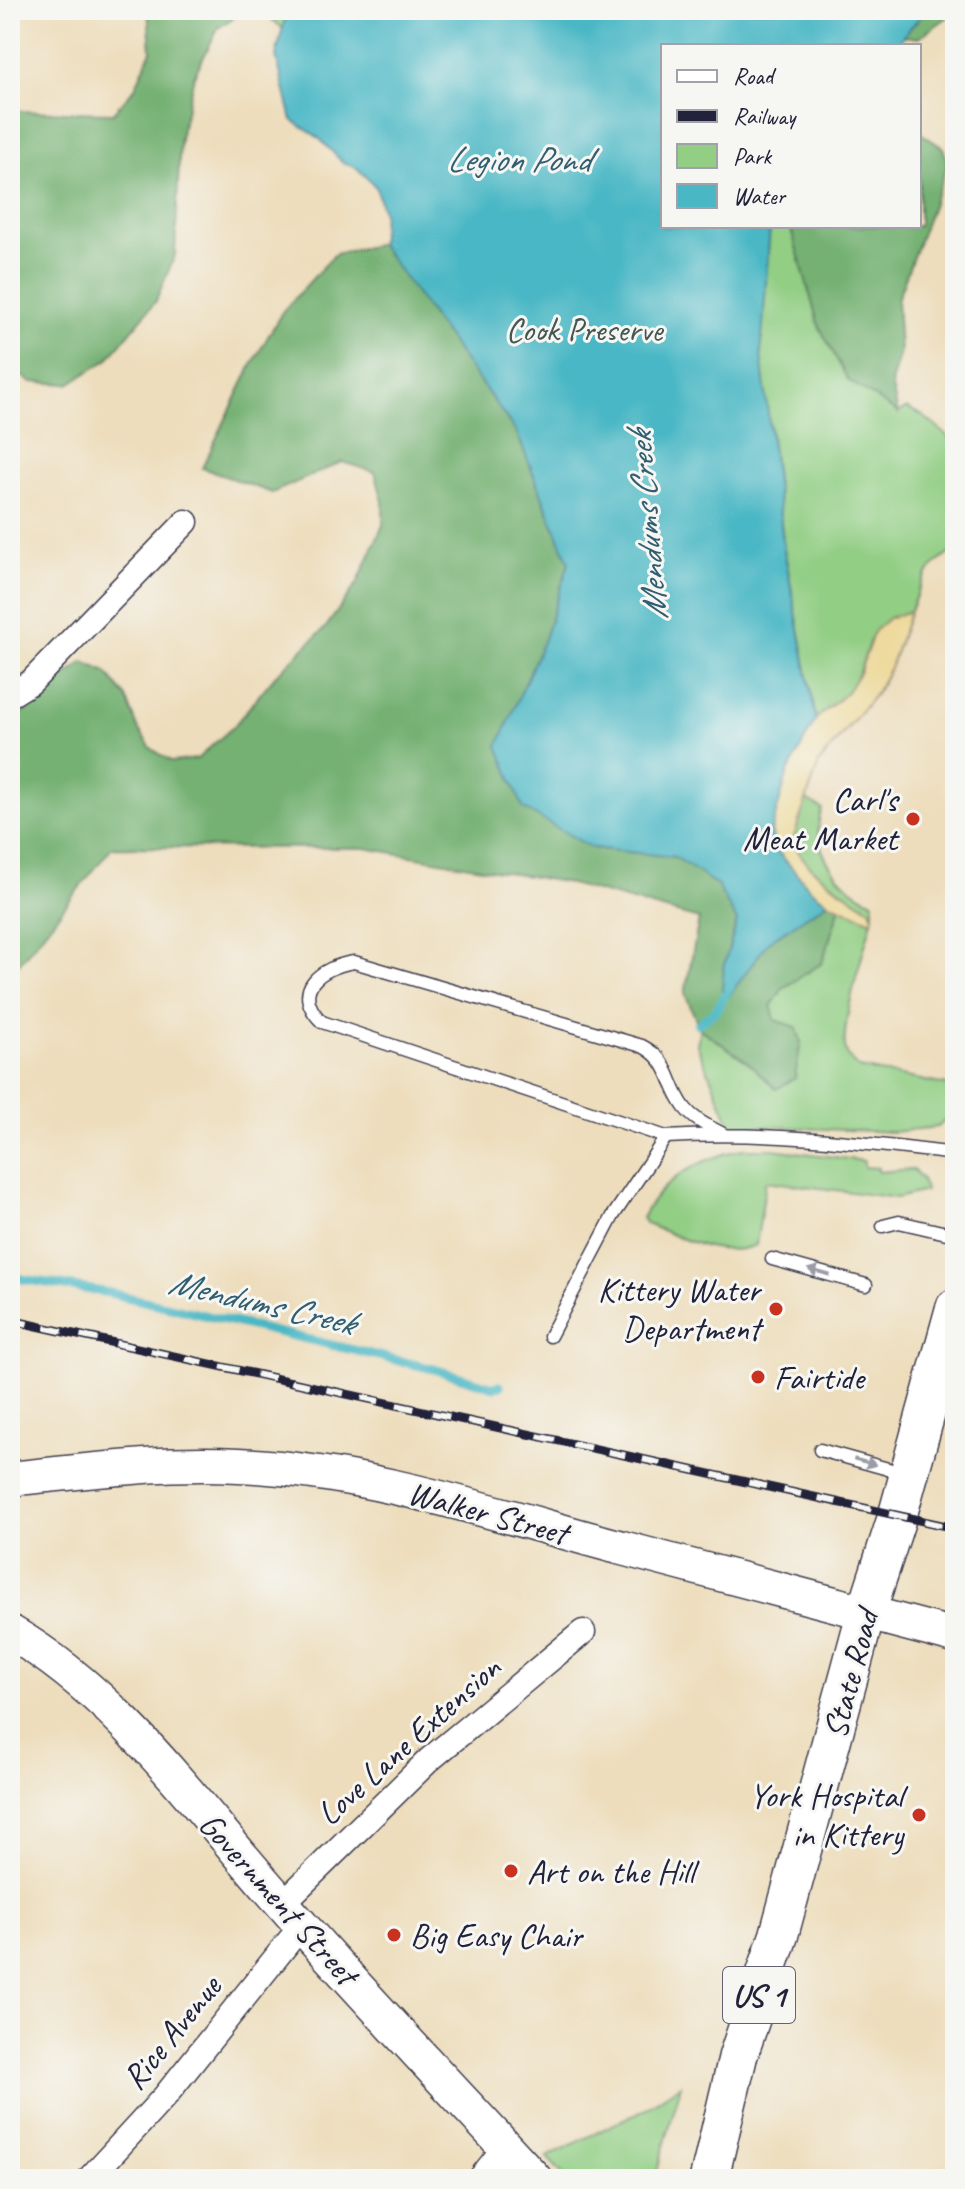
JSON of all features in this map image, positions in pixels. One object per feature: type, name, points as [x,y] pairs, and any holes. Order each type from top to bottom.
[{"type":"main road","name":"State Road","points":[[709,2179],[738,2056],[779,1935],[866,1613],[909,1475],[955,1308]]},
{"type":"main road","name":"Walker Street","points":[[10,1479],[123,1467],[185,1465],[239,1465],[343,1476],[438,1498],[955,1636]]},
{"type":"main road","name":"Government Street","points":[[10,1632],[60,1665],[115,1712],[292,1914],[535,2179]]},
{"type":"street","points":[[10,695],[31,682],[186,522]]},
{"type":"street","name":"Love Lane Extension","points":[[292,1914],[429,1760],[583,1632]]},
{"type":"street","name":"Rice Avenue","points":[[89,2179],[166,2095],[292,1914]]},
{"type":"street","points":[[480,2179],[505,2147]]},
{"type":"lane","points":[[723,1134],[697,1120],[685,1108],[665,1064],[654,1052],[642,1046],[354,962],[335,965],[320,972],[311,985],[309,997],[312,1013],[322,1022],[666,1137],[723,1134],[849,1141],[955,1154]]},
{"type":"lane","points":[[550,1336],[613,1216],[666,1137]]},
{"type":"lane","points":[[883,1226],[899,1222],[955,1235]]},
{"type":"lane","points":[[772,1259],[866,1285]]},
{"type":"lane","points":[[820,1450],[909,1475]]},
{"type":"green space","points":[[148,10],[245,10],[218,28],[194,76],[180,138],[175,255],[156,301],[107,360],[69,384],[30,382],[10,367],[10,111],[113,113],[135,88],[151,51]]},
{"type":"green space","points":[[261,10],[880,10],[661,44],[661,228],[884,228],[844,373],[898,413],[907,408],[922,415],[955,442],[955,550],[926,575],[910,611],[881,625],[874,633],[849,690],[816,719],[784,549],[770,426],[446,166]]},
{"type":"green space","points":[[926,10],[955,12],[918,38],[903,36]]},
{"type":"green space","points":[[921,133],[943,148],[948,163],[897,300],[900,352],[891,383],[898,413],[848,380],[819,326],[791,228],[921,228]]},
{"type":"green space","points":[[380,244],[517,433],[569,563],[544,639],[592,848],[675,857],[717,885],[737,921],[724,965],[722,992],[729,996],[768,942],[828,902],[840,906],[822,963],[783,988],[771,1006],[775,1020],[796,1027],[801,1041],[795,1078],[776,1089],[748,1062],[700,1029],[685,994],[699,919],[563,882],[365,848],[112,847],[10,975],[10,725],[59,680],[84,662],[106,672],[126,697],[139,730],[151,748],[172,762],[197,759],[234,726],[275,676],[326,627],[358,582],[383,525],[383,501],[375,472],[342,462],[272,493],[202,468],[253,363],[282,312],[335,254]]},
{"type":"green space","points":[[806,800],[822,809],[819,838],[829,864],[848,886],[873,901],[873,916],[870,909],[827,880],[798,852],[794,833]]},
{"type":"green space","points":[[840,906],[872,921],[847,1020],[845,1047],[848,1056],[859,1068],[952,1086],[955,1077],[955,1111],[938,1127],[892,1132],[734,1125],[729,1121],[697,1045],[700,1029],[748,1062],[775,1088],[796,1027],[775,1020],[771,1006],[783,988],[822,963]]},
{"type":"green space","points":[[743,1149],[773,1149],[864,1161],[864,1167],[878,1168],[878,1172],[913,1169],[922,1179],[925,1191],[897,1198],[766,1181],[756,1245],[742,1249],[700,1245],[646,1224],[642,1218],[672,1181],[698,1164]]},
{"type":"green space","points":[[681,2085],[655,2179],[567,2179],[547,2157],[643,2110]]},
{"type":"sand","points":[[910,611],[890,668],[876,693],[819,763],[794,836],[802,858],[836,887],[870,909],[872,921],[828,902],[811,890],[776,850],[771,831],[788,772],[816,719],[847,692],[860,671],[874,631],[889,618]]},
{"type":"water","name":"Legion Pond","points":[[287,10],[926,10],[899,44],[661,44],[661,228],[770,228],[761,354],[784,549],[816,719],[788,772],[771,831],[776,850],[811,890],[828,902],[768,942],[729,996],[722,992],[724,965],[737,921],[717,885],[675,857],[592,848],[523,808],[498,746],[544,639],[569,563],[517,433],[380,244],[383,214],[376,187],[357,168],[343,163],[319,138],[292,120],[276,56]]},
{"type":"waterway","name":"Mendums Creek","points":[[698,1024],[716,1010],[731,985]]},
{"type":"waterway","name":"Mendums Creek","points":[[10,1277],[110,1293],[500,1386]]},
{"type":"railway","points":[[10,1320],[955,1528]]},
{"type":"place","name":"Carl's Meat Market","points":[[913,819]]},
{"type":"place","name":"Kittery Water Department","points":[[776,1309]]},
{"type":"place","name":"Fairtide","points":[[758,1377]]},
{"type":"place","name":"York Hospital in Kittery","points":[[919,1815]]},
{"type":"place","name":"Art on the Hill","points":[[511,1871]]},
{"type":"place","name":"Big Easy Chair","points":[[394,1935]]},
{"type":"park label","name":"Cook Preserve","points":[[584,329]]}]
